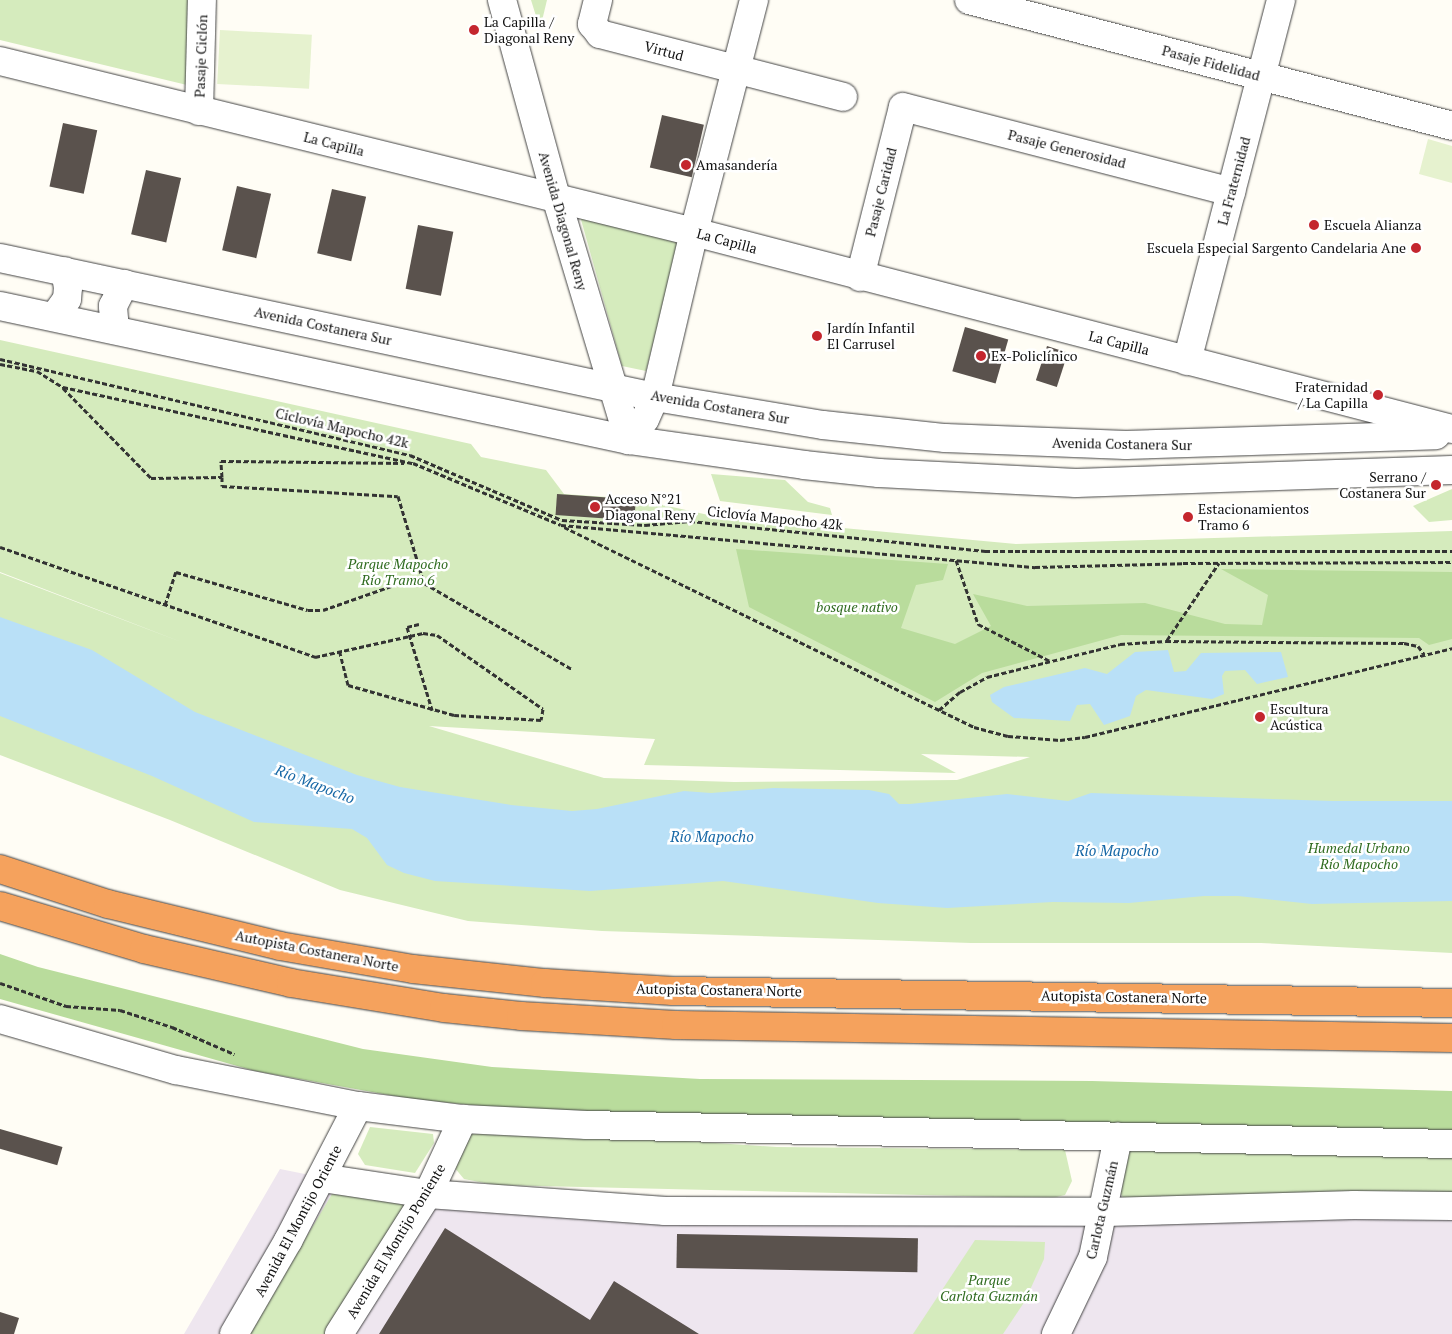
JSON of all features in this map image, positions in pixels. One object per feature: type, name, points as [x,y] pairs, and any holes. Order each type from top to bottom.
[{"type":"highway","name":"Autopista Costanera Norte","points":[[0,869],[108,904],[280,946],[413,969],[545,983],[673,990],[1452,1003]]},
{"type":"highway","points":[[0,906],[144,950],[282,982],[425,1005],[521,1016],[686,1025],[1452,1038]]},
{"type":"street","name":"Pasaje Ciclón","points":[[199,111],[202,0]]},
{"type":"street","name":"Avenida Diagonal Reny","points":[[502,0],[556,198],[611,386],[629,440]]},
{"type":"street","name":"Virtud","points":[[598,0],[593,29],[600,34],[736,70]]},
{"type":"street","points":[[629,440],[645,419],[655,397],[694,232],[754,0]]},
{"type":"street","name":"Pasaje Fidelidad","points":[[969,0],[1452,126]]},
{"type":"street","name":"La Fraternidad","points":[[1187,361],[1281,0]]},
{"type":"street","name":"La Capilla","points":[[0,61],[694,232],[860,277],[1452,429]]},
{"type":"street","points":[[736,70],[843,98]]},
{"type":"street","name":"Pasaje Generosidad","points":[[903,107],[1231,192]]},
{"type":"street","name":"Pasaje Caridad","points":[[860,277],[903,107]]},
{"type":"street","name":"Avenida Costanera Sur","points":[[0,258],[611,386],[655,397],[823,425],[1017,442],[1187,445],[1452,435]]},
{"type":"street","points":[[54,317],[67,299],[68,287],[65,271]]},
{"type":"street","points":[[115,330],[113,306],[124,284]]},
{"type":"street","points":[[0,306],[629,440],[737,457],[869,472],[1076,483],[1452,470]]},
{"type":"street","points":[[0,1019],[176,1070],[358,1106],[463,1119],[587,1126],[1452,1144]]},
{"type":"street","name":"Avenida El Montijo Oriente","points":[[234,1334],[322,1178],[358,1106]]},
{"type":"street","name":"Avenida El Montijo Poniente","points":[[339,1334],[428,1194],[463,1119]]},
{"type":"street","name":"Carlota Guzmán","points":[[1056,1334],[1094,1258],[1105,1212],[1118,1137]]},
{"type":"street","points":[[322,1178],[428,1194],[665,1211],[1105,1212],[1344,1205],[1452,1206]]},
{"type":"path","name":"Ciclovía Mapocho 42k","points":[[0,359],[410,455],[562,520],[645,525],[690,521],[986,551],[1452,551]]},
{"type":"path","points":[[0,364],[37,371],[63,388],[151,478],[222,477]]},
{"type":"path","points":[[63,388],[413,463],[561,526],[939,710],[991,732],[1060,740],[1452,648]]},
{"type":"path","points":[[413,463],[221,461],[222,486],[398,496],[424,583]]},
{"type":"path","points":[[561,526],[1035,567],[1219,563],[1452,562]]},
{"type":"path","points":[[0,547],[315,658],[340,652],[423,633],[436,636],[543,709],[540,720],[454,715],[348,685],[340,652]]},
{"type":"path","points":[[956,560],[978,624],[1050,661]]},
{"type":"path","points":[[1166,641],[1219,563]]},
{"type":"path","points":[[165,605],[176,572],[308,610],[323,610],[403,582],[424,583],[572,669]]},
{"type":"path","points":[[419,624],[407,627],[432,710]]},
{"type":"path","points":[[939,710],[960,692],[987,677],[1120,644],[1166,641],[1404,643],[1418,646],[1424,654]]},
{"type":"path","points":[[0,983],[66,1006],[120,1010],[172,1027],[234,1054]]},
{"type":"shaded area","points":[[280,1169],[439,1201],[1452,1216],[1452,1334],[184,1334]]},
{"type":"green space","points":[[0,0],[190,0],[187,85],[0,40]]},
{"type":"green space","points":[[531,0],[547,0],[540,29]]},
{"type":"green space","points":[[220,30],[312,35],[309,89],[217,84]]},
{"type":"green space","points":[[1428,139],[1452,146],[1452,183],[1419,174]]},
{"type":"green space","points":[[580,216],[679,243],[646,371],[622,366]]},
{"type":"green space","points":[[0,340],[471,444],[481,457],[546,470],[564,494],[636,499],[713,516],[1016,544],[1452,531],[1452,953],[1261,943],[971,943],[602,931],[468,921],[340,890],[170,820],[0,755],[0,573],[184,643],[0,572]],"holes":[[[429,726],[655,739],[644,765],[956,773],[921,754],[1030,757],[957,780],[734,782],[604,778]]]},
{"type":"green space","points":[[711,474],[785,480],[808,502],[830,508],[832,515],[720,501]]},
{"type":"green space","points":[[1452,489],[1452,520],[1429,522],[1413,506]]},
{"type":"green space","name":"bosque nativo","points":[[736,549],[948,564],[943,580],[916,585],[901,628],[955,644],[991,626],[973,594],[1027,606],[1145,603],[1225,624],[1262,625],[1268,595],[1221,569],[1452,572],[1452,639],[1429,645],[1419,638],[1121,635],[982,673],[935,702],[749,607]]},
{"type":"green space","points":[[0,954],[38,967],[363,1049],[492,1067],[700,1079],[1092,1081],[1452,1091],[1452,1131],[818,1120],[501,1108],[411,1099],[255,1071],[0,999]]},
{"type":"green space","points":[[370,1127],[433,1134],[434,1143],[415,1173],[365,1165],[358,1154]]},
{"type":"green space","points":[[473,1127],[777,1147],[1065,1150],[1072,1181],[1065,1195],[1052,1198],[495,1185],[464,1179],[454,1167]]},
{"type":"green space","points":[[1131,1150],[1452,1155],[1452,1197],[1125,1201],[1118,1189],[1123,1157]]},
{"type":"green space","points":[[332,1194],[406,1202],[403,1217],[327,1334],[248,1334]]},
{"type":"green space","name":"Parque Carlota Guzmán","points":[[975,1240],[1045,1242],[1044,1259],[1025,1301],[1003,1334],[913,1334]]},
{"type":"water","name":"Río Mapocho","points":[[0,617],[92,650],[195,712],[357,775],[400,787],[511,805],[572,811],[597,809],[684,791],[711,793],[773,788],[869,790],[889,794],[899,804],[1007,794],[1068,801],[1091,793],[1333,801],[1452,801],[1452,901],[1312,904],[1238,896],[1204,896],[1129,903],[1053,902],[947,908],[878,903],[723,881],[590,891],[435,881],[404,873],[387,865],[367,838],[352,829],[254,822],[152,776],[0,716]]},
{"type":"water","points":[[1168,650],[1174,672],[1186,671],[1201,653],[1281,652],[1288,677],[1257,684],[1245,670],[1225,671],[1222,676],[1224,694],[1212,699],[1146,690],[1136,696],[1130,716],[1104,725],[1090,704],[1077,705],[1070,721],[1014,718],[992,702],[990,695],[1004,687],[1085,668],[1107,674],[1135,652]]},
{"type":"building","points":[[662,115],[704,125],[692,177],[650,168]]},
{"type":"building","points":[[63,123],[97,130],[84,194],[49,187]]},
{"type":"building","points":[[146,170],[181,178],[166,242],[131,234]]},
{"type":"building","points":[[237,186],[271,194],[256,258],[222,250]]},
{"type":"building","points":[[332,189],[366,197],[351,261],[317,253]]},
{"type":"building","points":[[418,225],[453,232],[441,296],[406,289]]},
{"type":"building","name":"Ex-Policlínico","points":[[965,327],[1008,339],[996,384],[952,371]]},
{"type":"building","points":[[1047,346],[1068,353],[1057,387],[1036,380]]},
{"type":"building","name":"Acceso N°21 Diagonal Reny","points":[[557,494],[636,500],[634,520],[556,515]]},
{"type":"building","points":[[0,1129],[62,1147],[57,1165],[0,1149]]},
{"type":"building","points":[[445,1228],[590,1320],[614,1281],[699,1334],[379,1334]]},
{"type":"building","points":[[677,1234],[918,1238],[917,1272],[676,1268]]},
{"type":"building","points":[[0,1312],[19,1318],[14,1334],[0,1334]]},
{"type":"place","name":"La Capilla / Diagonal Reny","points":[[474,30]]},
{"type":"place","name":"Amasandería","points":[[686,165]]},
{"type":"place","name":"Escuela Alianza","points":[[1314,225]]},
{"type":"place","name":"Escuela Especial Sargento Candelaria Ane","points":[[1416,248]]},
{"type":"place","name":"Jardín Infantil El Carrusel","points":[[817,336]]},
{"type":"place","name":"Ex-Policlínico","points":[[981,356]]},
{"type":"place","name":"Fraternidad / La Capilla","points":[[1378,395]]},
{"type":"place","name":"Serrano / Costanera Sur","points":[[1436,485]]},
{"type":"place","name":"Acceso N°21 Diagonal Reny","points":[[595,507]]},
{"type":"place","name":"Estacionamientos Tramo 6","points":[[1188,517]]},
{"type":"place","name":"Escultura Acústica","points":[[1260,717]]},
{"type":"park label","name":"Parque Mapocho Río Tramo 6","points":[[398,572]]},
{"type":"park label","name":"Humedal Urbano Río Mapocho","points":[[1359,856]]}]
